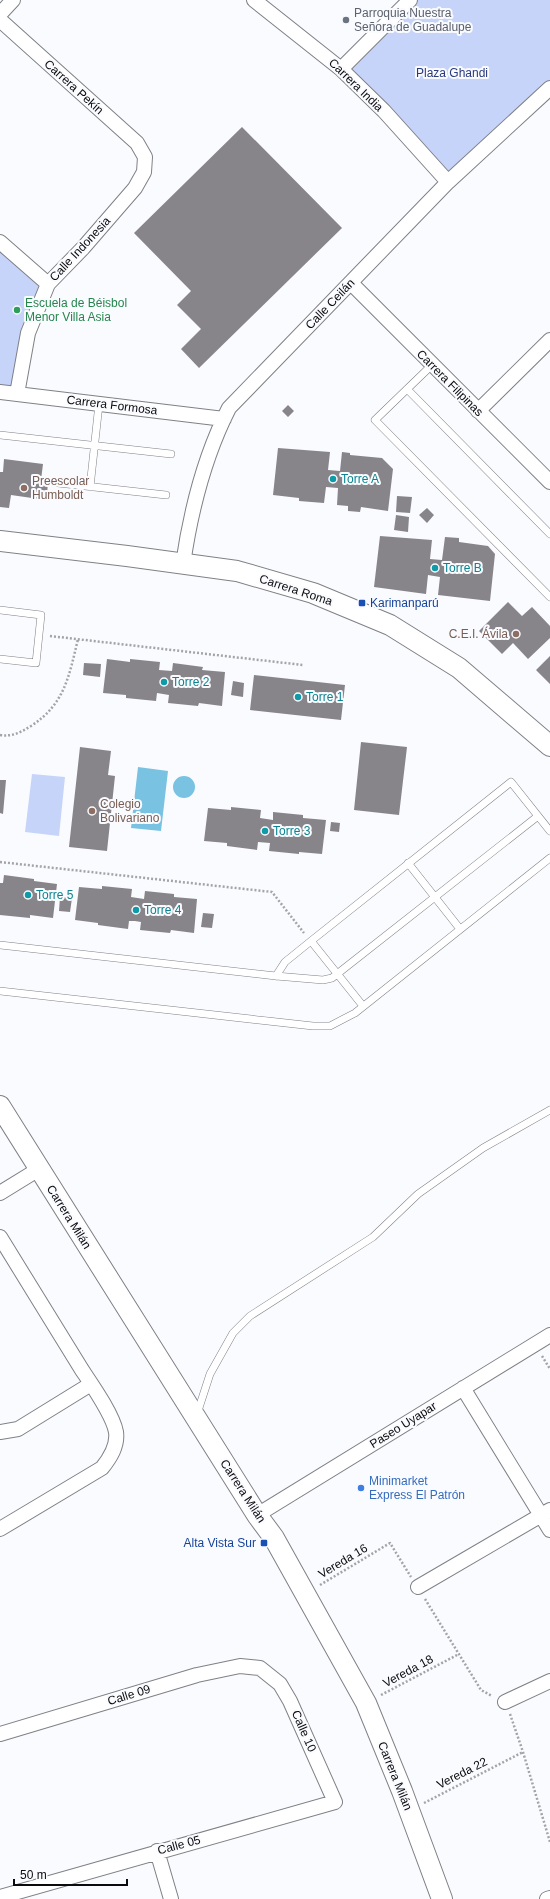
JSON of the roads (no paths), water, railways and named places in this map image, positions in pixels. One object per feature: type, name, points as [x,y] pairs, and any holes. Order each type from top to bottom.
[{"type":"street","points":[[0,14],[13,0]]},
{"type":"street","name":"Carrera India","points":[[254,0],[341,69],[384,111],[448,182]]},
{"type":"street","points":[[341,69],[410,0]]},
{"type":"street","name":"Carrera Pekín","points":[[0,20],[137,144],[145,157]]},
{"type":"street","name":"Calle Ceilán","points":[[183,564],[188,528],[199,483],[214,437],[229,408],[448,182],[550,88]]},
{"type":"street","name":"Calle Indonesia","points":[[18,394],[28,333],[48,284],[135,188],[144,172],[145,157]]},
{"type":"street","points":[[0,242],[48,284]]},
{"type":"street","name":"Carrera Filipinas","points":[[351,282],[550,482]]},
{"type":"street","points":[[478,411],[550,340]]},
{"type":"street","name":"Carrera Formosa","points":[[0,392],[224,419]]},
{"type":"street","name":"Carrera Roma","points":[[0,541],[237,571],[313,593],[390,625],[459,668],[550,746]]},
{"type":"street","name":"Carrera Milán","points":[[0,1106],[257,1515],[274,1538],[306,1594],[366,1703],[442,1899]]},
{"type":"street","points":[[0,1194],[39,1169]]},
{"type":"street","points":[[0,1237],[91,1384],[116,1432],[115,1446],[110,1458],[102,1468],[0,1529]]},
{"type":"street","name":"Paseo Uyapar","points":[[257,1515],[550,1335]]},
{"type":"street","points":[[0,1432],[18,1429],[91,1384]]},
{"type":"street","points":[[463,1388],[546,1512],[550,1530]]},
{"type":"street","points":[[418,1587],[546,1512]]},
{"type":"street","name":"Calle 09","points":[[0,1734],[197,1675],[240,1666],[260,1668]]},
{"type":"street","name":"Calle 10","points":[[260,1668],[280,1684],[290,1701],[335,1802]]},
{"type":"street","points":[[505,1702],[550,1681]]},
{"type":"street","name":"Calle 05","points":[[0,1897],[157,1851],[335,1802]]},
{"type":"street","points":[[157,1851],[171,1899]]},
{"type":"lane","points":[[432,364],[375,420],[550,597]]},
{"type":"lane","points":[[407,389],[550,534]]},
{"type":"lane","points":[[90,487],[99,404]]},
{"type":"lane","points":[[0,435],[171,454]]},
{"type":"lane","points":[[58,483],[166,495]]},
{"type":"lane","points":[[0,610],[41,615],[36,663],[0,659]]},
{"type":"lane","points":[[276,976],[285,962],[310,941],[511,782],[550,831]]},
{"type":"lane","points":[[0,945],[276,976],[323,980],[332,978],[338,975],[538,816]]},
{"type":"lane","points":[[0,991],[322,1027],[338,1022],[363,1006],[550,858]]},
{"type":"lane","points":[[408,863],[460,929]]},
{"type":"lane","points":[[310,941],[363,1006]]},
{"type":"lane","points":[[196,1418],[210,1374],[233,1333],[250,1316],[373,1237],[418,1194],[483,1148],[550,1110]]},
{"type":"place","name":"Parroquia Nuestra Señora de Guadalupe","points":[[346,20]]},
{"type":"place","name":"Escuela de Béisbol Menor Villa Asia","points":[[17,310]]},
{"type":"place","name":"Torre A","points":[[333,479]]},
{"type":"place","name":"Preescolar Humboldt","points":[[24,488]]},
{"type":"place","name":"Torre B","points":[[435,568]]},
{"type":"place","name":"Karimanparú","points":[[362,603]]},
{"type":"place","name":"C.E.I. Ávila","points":[[516,634]]},
{"type":"place","name":"Torre 2","points":[[164,682]]},
{"type":"place","name":"Torre 1","points":[[298,697]]},
{"type":"place","name":"Colegio Bolivariano","points":[[92,811]]},
{"type":"place","name":"Torre 3","points":[[265,831]]},
{"type":"place","name":"Torre 5","points":[[28,895]]},
{"type":"place","name":"Torre 4","points":[[136,910]]},
{"type":"place","name":"Minimarket Express El Patrón","points":[[361,1488]]},
{"type":"place","name":"Alta Vista Sur","points":[[264,1543]]},
{"type":"park label","name":"Plaza Ghandi","points":[[452,73]]}]
